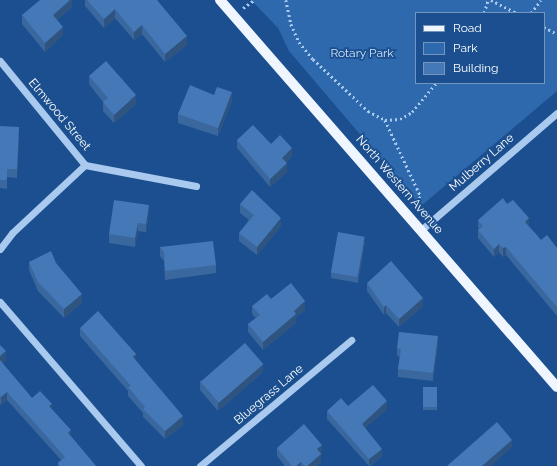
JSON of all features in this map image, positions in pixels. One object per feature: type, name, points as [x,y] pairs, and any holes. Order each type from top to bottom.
[{"type":"main road","name":"North Western Avenue","points":[[220,0],[557,387]]},
{"type":"street","name":"Elmwood Street","points":[[0,61],[85,165],[12,233],[0,249]]},
{"type":"street","name":"Mulberry Lane","points":[[421,230],[557,113]]},
{"type":"street","points":[[85,165],[196,186]]},
{"type":"street","points":[[0,302],[141,466]]},
{"type":"street","name":"Bluegrass Lane","points":[[200,466],[351,340]]},
{"type":"path","points":[[286,0],[291,24],[299,42],[314,59],[368,111],[386,120],[400,119],[412,112],[435,84]]},
{"type":"path","points":[[484,12],[488,0]]},
{"type":"path","points":[[491,0],[514,12]]},
{"type":"path","points":[[532,12],[540,0]]},
{"type":"path","points":[[545,28],[557,34]]},
{"type":"path","points":[[386,120],[421,197],[417,201]]},
{"type":"green space","name":"Rotary Park","points":[[251,0],[557,0],[557,91],[421,206],[289,51],[278,28]]},
{"type":"building","points":[[40,0],[70,0],[53,15],[63,27],[45,43],[22,15]]},
{"type":"building","points":[[87,0],[157,0],[187,36],[165,54],[142,25],[134,32],[115,9],[104,19]]},
{"type":"building","points":[[106,61],[136,95],[114,115],[103,102],[108,98],[89,76]]},
{"type":"building","points":[[190,85],[214,95],[217,87],[232,92],[218,128],[178,114]]},
{"type":"building","points":[[253,125],[271,144],[280,135],[292,148],[282,158],[287,163],[270,179],[237,140]]},
{"type":"building","points":[[0,126],[19,127],[17,169],[7,169],[7,180],[0,180]]},
{"type":"building","points":[[252,190],[281,218],[257,247],[239,233],[254,215],[240,204]]},
{"type":"building","points":[[503,198],[507,204],[513,200],[529,218],[525,222],[541,240],[547,235],[557,248],[557,307],[506,247],[503,248],[499,244],[494,249],[478,230],[483,226],[478,220]]},
{"type":"building","points":[[114,200],[149,205],[146,224],[138,223],[135,238],[109,234]]},
{"type":"building","points":[[338,232],[365,237],[357,277],[331,272]]},
{"type":"building","points":[[213,241],[216,265],[165,271],[164,252],[160,247]]},
{"type":"building","points":[[51,251],[56,263],[82,294],[64,309],[38,282],[29,262]]},
{"type":"building","points":[[391,261],[423,298],[399,319],[386,305],[384,307],[367,283]]},
{"type":"building","points":[[291,283],[305,301],[294,311],[296,314],[263,342],[248,324],[260,315],[252,306],[267,294],[271,299]]},
{"type":"building","points":[[98,311],[136,354],[133,357],[183,416],[165,431],[143,409],[145,407],[128,387],[131,386],[80,328]]},
{"type":"building","points":[[399,332],[438,336],[433,373],[398,369],[401,349],[397,348]]},
{"type":"building","points":[[245,343],[263,364],[219,403],[200,382]]},
{"type":"building","points":[[0,345],[6,351],[0,356]]},
{"type":"building","points":[[0,360],[32,398],[40,391],[52,404],[49,406],[71,430],[68,433],[96,466],[60,466],[58,463],[65,457],[7,392],[1,397],[0,396]]},
{"type":"building","points":[[373,385],[387,401],[362,424],[382,449],[369,459],[327,411],[341,398],[348,406]]},
{"type":"building","points":[[423,387],[437,387],[437,407],[423,407]]},
{"type":"building","points":[[497,422],[512,440],[482,466],[447,466]]},
{"type":"building","points":[[304,424],[322,445],[317,449],[321,454],[307,466],[301,462],[296,466],[292,466],[277,448]]}]
